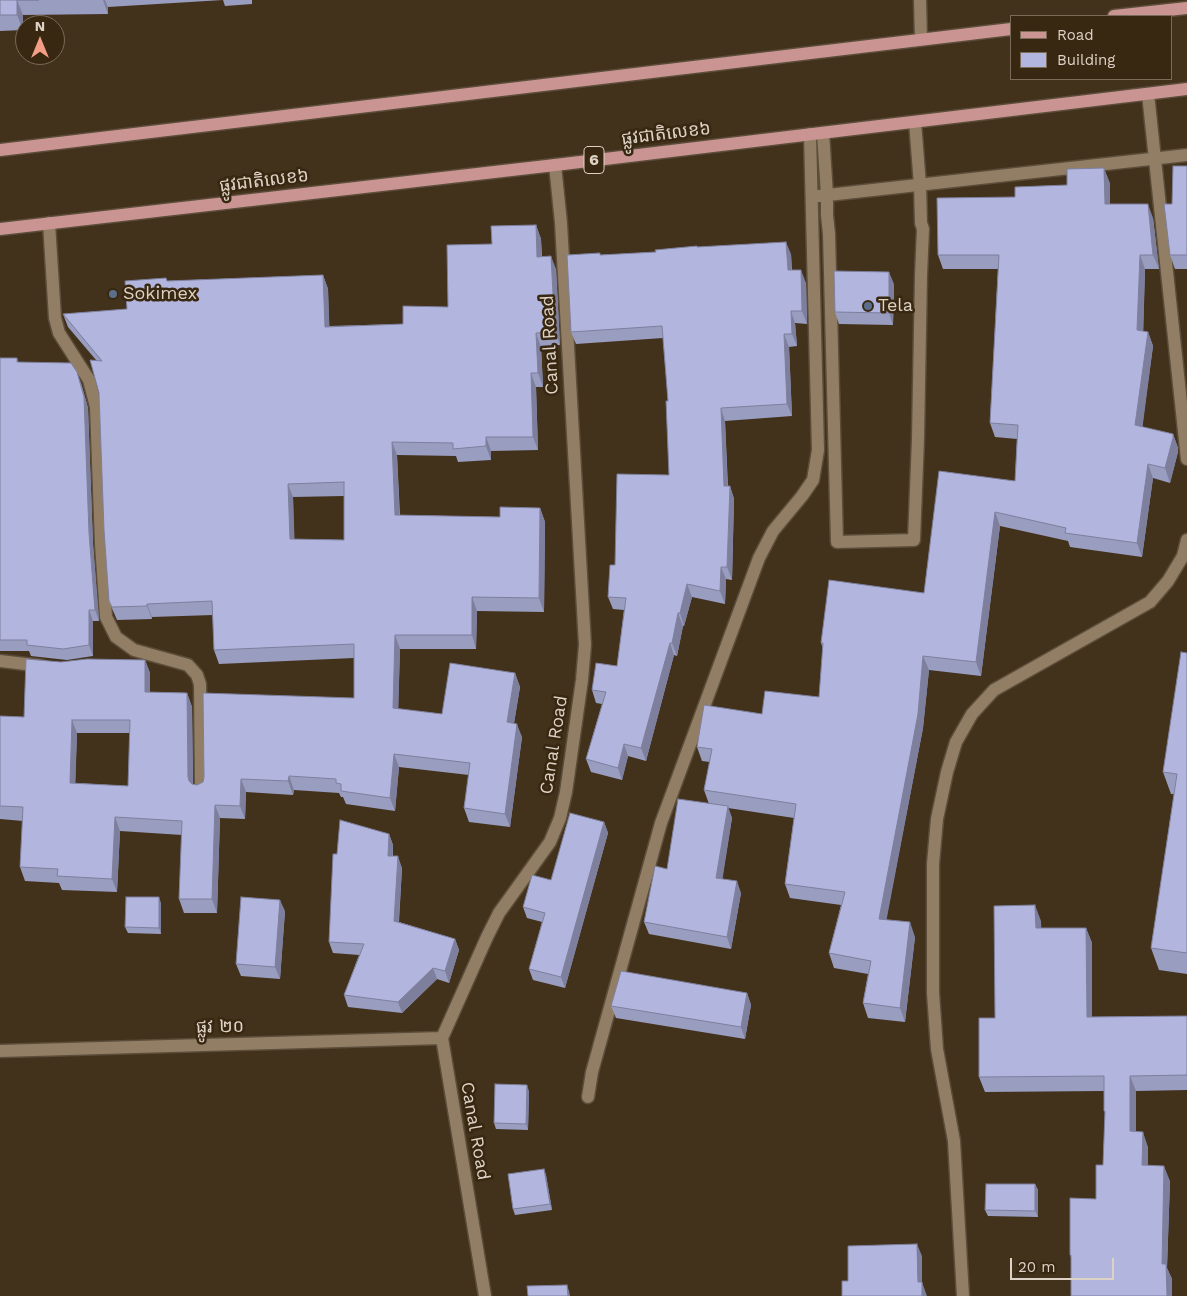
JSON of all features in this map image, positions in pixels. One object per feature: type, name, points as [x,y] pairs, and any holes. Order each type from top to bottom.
[{"type":"main road","points":[[1123,15],[1187,8]]},
{"type":"main road","points":[[0,150],[1010,29]]},
{"type":"main road","name":"ផ្លូវជាតិលេខ៦","points":[[0,229],[1187,89]]},
{"type":"street","points":[[920,0],[920,39]]},
{"type":"street","points":[[1148,94],[1187,459]]},
{"type":"street","points":[[817,133],[827,195],[826,215],[829,244],[837,542],[914,540],[918,439],[920,275],[923,229],[921,223],[916,122]]},
{"type":"street","points":[[588,1097],[592,1072],[661,823],[759,558],[773,532],[813,480],[818,450],[812,197],[817,133]]},
{"type":"street","points":[[812,197],[1187,155]]},
{"type":"street","name":"Canal Road","points":[[485,1296],[442,1038],[499,913],[550,842],[560,818],[566,792],[582,680],[585,645],[562,233],[555,165]]},
{"type":"street","points":[[49,223],[53,306],[57,326],[59,333],[89,380],[96,407],[100,544],[106,616],[116,637],[130,653],[188,665],[197,675],[200,684],[201,791]]},
{"type":"street","points":[[963,1296],[954,1141],[937,1049],[933,993],[934,864],[937,819],[947,772],[956,742],[972,714],[994,690],[1150,602],[1168,582],[1183,556],[1187,540]]},
{"type":"street","points":[[0,661],[58,667]]},
{"type":"street","name":"ផ្លូវ ២០","points":[[0,1051],[442,1038]]},
{"type":"building","points":[[0,0],[17,0],[17,15],[0,15]]},
{"type":"building","points":[[1173,166],[1187,166],[1187,255],[1170,255],[1164,204],[1172,204]]},
{"type":"building","points":[[1104,168],[1105,204],[1148,204],[1153,255],[1140,255],[1137,330],[1148,332],[1135,425],[1173,434],[1165,468],[1148,464],[1137,543],[1065,533],[1066,528],[995,512],[976,662],[923,656],[918,714],[879,919],[910,922],[900,1008],[863,1003],[871,961],[829,953],[845,892],[785,884],[796,804],[704,790],[712,749],[697,747],[704,705],[762,714],[765,691],[819,697],[823,643],[821,643],[829,580],[924,593],[939,471],[1015,481],[1018,425],[990,423],[999,255],[938,255],[937,198],[1015,197],[1015,187],[1067,185],[1067,169]]},
{"type":"building","points":[[536,225],[537,257],[551,256],[555,332],[536,333],[538,373],[531,373],[533,437],[486,437],[486,446],[453,449],[453,443],[392,442],[395,515],[500,517],[500,507],[540,508],[539,598],[472,597],[472,635],[395,635],[393,708],[442,714],[450,663],[515,673],[507,722],[517,724],[505,814],[464,808],[470,763],[394,754],[390,798],[341,791],[341,784],[336,783],[336,779],[289,776],[288,781],[241,779],[240,806],[215,805],[212,899],[179,899],[182,821],[115,817],[112,879],[57,876],[58,869],[20,867],[23,807],[0,806],[0,716],[24,717],[26,659],[61,662],[87,659],[145,660],[145,692],[187,693],[188,777],[192,784],[197,785],[203,782],[204,777],[203,693],[354,698],[354,644],[214,650],[212,601],[112,607],[109,601],[104,530],[99,393],[90,360],[102,361],[63,314],[127,309],[125,281],[166,278],[167,281],[323,275],[325,327],[403,324],[403,306],[448,307],[447,245],[492,244],[491,226]],"holes":[[[344,482],[344,540],[290,539],[288,484]],[[72,720],[130,720],[128,786],[70,783]]]},
{"type":"building","points":[[786,242],[788,270],[801,270],[802,311],[791,311],[792,334],[784,334],[787,404],[721,408],[724,486],[730,486],[727,567],[721,567],[720,591],[687,584],[641,748],[624,744],[618,768],[586,759],[606,692],[592,690],[596,663],[617,666],[626,598],[608,597],[610,565],[615,565],[617,474],[669,475],[666,401],[668,401],[662,326],[571,332],[567,255],[656,252],[655,250],[697,246]]},
{"type":"building","points":[[834,271],[889,272],[889,313],[835,312]]},
{"type":"building","points":[[0,358],[17,358],[17,362],[71,363],[77,372],[84,397],[89,533],[95,610],[89,610],[89,645],[63,649],[27,645],[27,640],[0,640]]},
{"type":"building","points":[[1181,652],[1187,653],[1187,953],[1151,948],[1177,774],[1163,772]]},
{"type":"building","points":[[678,799],[728,806],[716,878],[737,881],[727,937],[644,922],[655,866],[667,869]]},
{"type":"building","points":[[570,813],[604,822],[561,977],[529,969],[545,913],[523,907],[532,875],[551,880]]},
{"type":"building","points":[[340,820],[389,834],[388,856],[398,856],[394,921],[455,939],[445,971],[433,968],[398,1002],[344,995],[364,944],[329,942],[333,854],[337,854]]},
{"type":"building","points":[[126,897],[159,897],[159,928],[125,927]]},
{"type":"building","points":[[241,897],[280,900],[275,967],[236,964]]},
{"type":"building","points":[[1035,905],[1036,928],[1086,928],[1087,1017],[1187,1016],[1187,1075],[1130,1076],[1130,1131],[1143,1132],[1142,1165],[1164,1166],[1162,1264],[1166,1264],[1167,1296],[1071,1296],[1070,1198],[1096,1199],[1096,1165],[1103,1165],[1104,1076],[979,1077],[979,1018],[995,1018],[994,906]]},
{"type":"building","points":[[621,971],[747,993],[741,1027],[611,1006]]},
{"type":"building","points":[[495,1084],[527,1085],[526,1124],[494,1123]]},
{"type":"building","points":[[544,1169],[550,1204],[513,1209],[508,1174]]},
{"type":"building","points":[[986,1184],[1035,1184],[1035,1211],[985,1210]]},
{"type":"building","points":[[917,1244],[918,1282],[922,1282],[922,1296],[842,1296],[842,1281],[848,1281],[848,1246]]},
{"type":"building","points":[[567,1285],[568,1296],[528,1296],[527,1286]]},
{"type":"place","name":"Sokimex","points":[[113,294]]},
{"type":"place","name":"Tela","points":[[868,306]]}]
